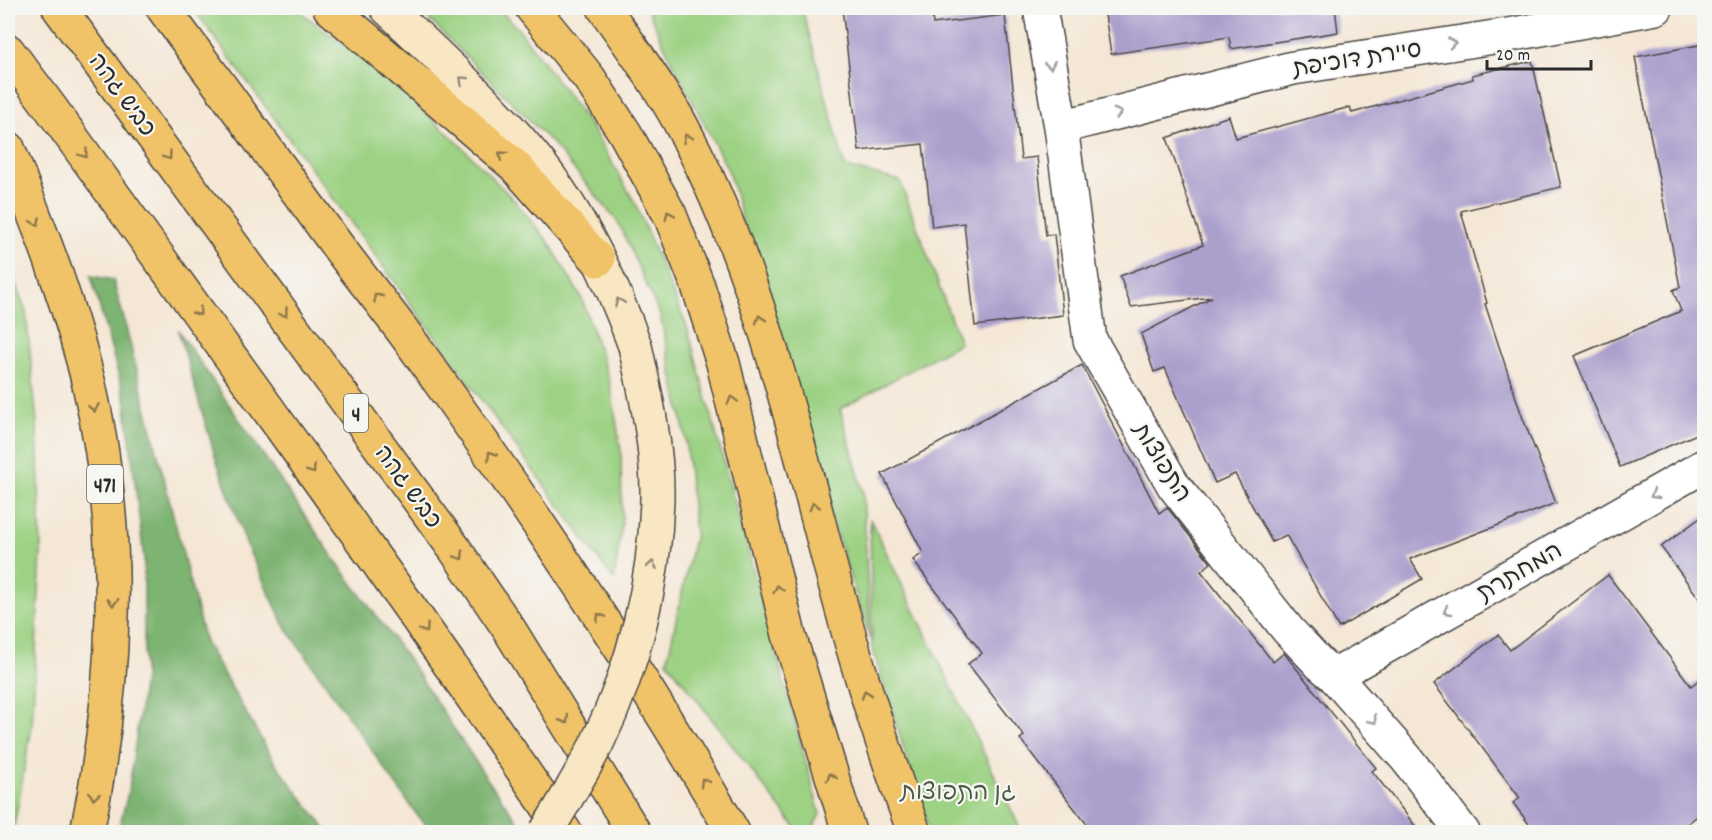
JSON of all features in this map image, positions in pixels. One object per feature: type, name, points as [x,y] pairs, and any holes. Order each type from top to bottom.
[{"type":"highway","name":"כביש גהה","points":[[59,8],[454,548],[509,629],[634,832]]},
{"type":"highway","points":[[163,8],[419,353],[484,445],[628,659],[685,749],[733,832]]},
{"type":"highway","points":[[330,8],[515,166],[598,260]]},
{"type":"highway","points":[[532,8],[589,78],[625,133],[670,215],[698,286],[723,363],[789,635],[849,832]]},
{"type":"highway","points":[[604,8],[678,120],[717,203],[749,283],[785,398],[862,684],[914,832]]},
{"type":"highway","points":[[8,51],[346,518],[494,727],[565,832]]},
{"type":"highway","name":"471","points":[[8,148],[49,255],[71,321],[90,388],[103,454],[113,578],[112,629],[103,737],[87,832]]},
{"type":"main road","points":[[387,8],[511,130],[541,166],[570,208],[619,300],[635,346],[647,397],[654,449],[657,498],[653,555],[643,616],[622,683],[598,741],[546,832]]},
{"type":"street","name":"התפוצות","points":[[1040,8],[1061,127],[1090,340],[1174,486],[1288,630],[1334,676],[1406,758],[1463,832]]},
{"type":"street","name":"סיירת דוכיפת","points":[[1061,127],[1293,68],[1514,34],[1656,8]]},
{"type":"street","name":"המחתרת","points":[[1334,676],[1704,466]]},
{"type":"green space","points":[[193,8],[295,8],[398,86],[515,201],[550,244],[582,299],[610,383],[621,451],[622,523],[614,580]]},
{"type":"green space","points":[[418,8],[498,8],[521,32],[593,130],[635,203],[687,327],[820,814],[811,832],[799,832],[667,661],[695,534],[685,435],[660,315],[618,222],[553,144]]},
{"type":"green space","points":[[647,8],[802,8],[845,167],[900,181],[960,343],[840,409],[863,491],[870,639],[796,406],[728,170]]},
{"type":"green space","points":[[8,263],[26,312],[37,424],[41,553],[32,726],[13,832],[8,832]]},
{"type":"green space","points":[[91,276],[113,280],[205,642],[275,763],[328,832],[118,832],[129,789],[144,678],[144,559],[125,399]]},
{"type":"green space","points":[[178,330],[333,557],[408,659],[487,779],[526,832],[433,832],[417,815],[285,626],[248,549],[215,456]]},
{"type":"green space","name":"גן התפוצות","points":[[870,519],[1022,832],[930,832],[872,647]]},
{"type":"building","points":[[842,8],[931,8],[933,24],[1005,15],[1021,159],[1037,157],[1046,235],[1054,234],[1063,315],[975,326],[964,223],[932,227],[923,144],[859,151]]},
{"type":"building","points":[[1104,8],[1335,8],[1338,32],[1231,49],[1229,37],[1111,54]]},
{"type":"building","points":[[1704,44],[1704,431],[1620,467],[1574,356],[1681,311],[1673,290],[1680,287],[1635,57]]},
{"type":"building","points":[[1532,61],[1561,187],[1461,211],[1487,303],[1485,304],[1522,416],[1556,503],[1410,559],[1422,579],[1339,628],[1286,535],[1272,542],[1235,474],[1215,483],[1165,368],[1154,372],[1141,334],[1212,297],[1131,307],[1120,276],[1203,245],[1167,138],[1229,116],[1236,138],[1350,107],[1352,113],[1473,79],[1472,75]]},
{"type":"building","points":[[1082,365],[1159,513],[1167,507],[1211,563],[1201,571],[1273,662],[1284,653],[1376,768],[1372,771],[1420,832],[1093,832],[1020,739],[1024,736],[968,664],[982,653],[913,560],[923,553],[882,474]]},
{"type":"building","points":[[1704,515],[1704,605],[1661,547]]},
{"type":"building","points":[[1608,575],[1691,686],[1704,676],[1704,811],[1676,832],[1535,832],[1513,803],[1520,798],[1434,684],[1498,635],[1510,650]]}]
